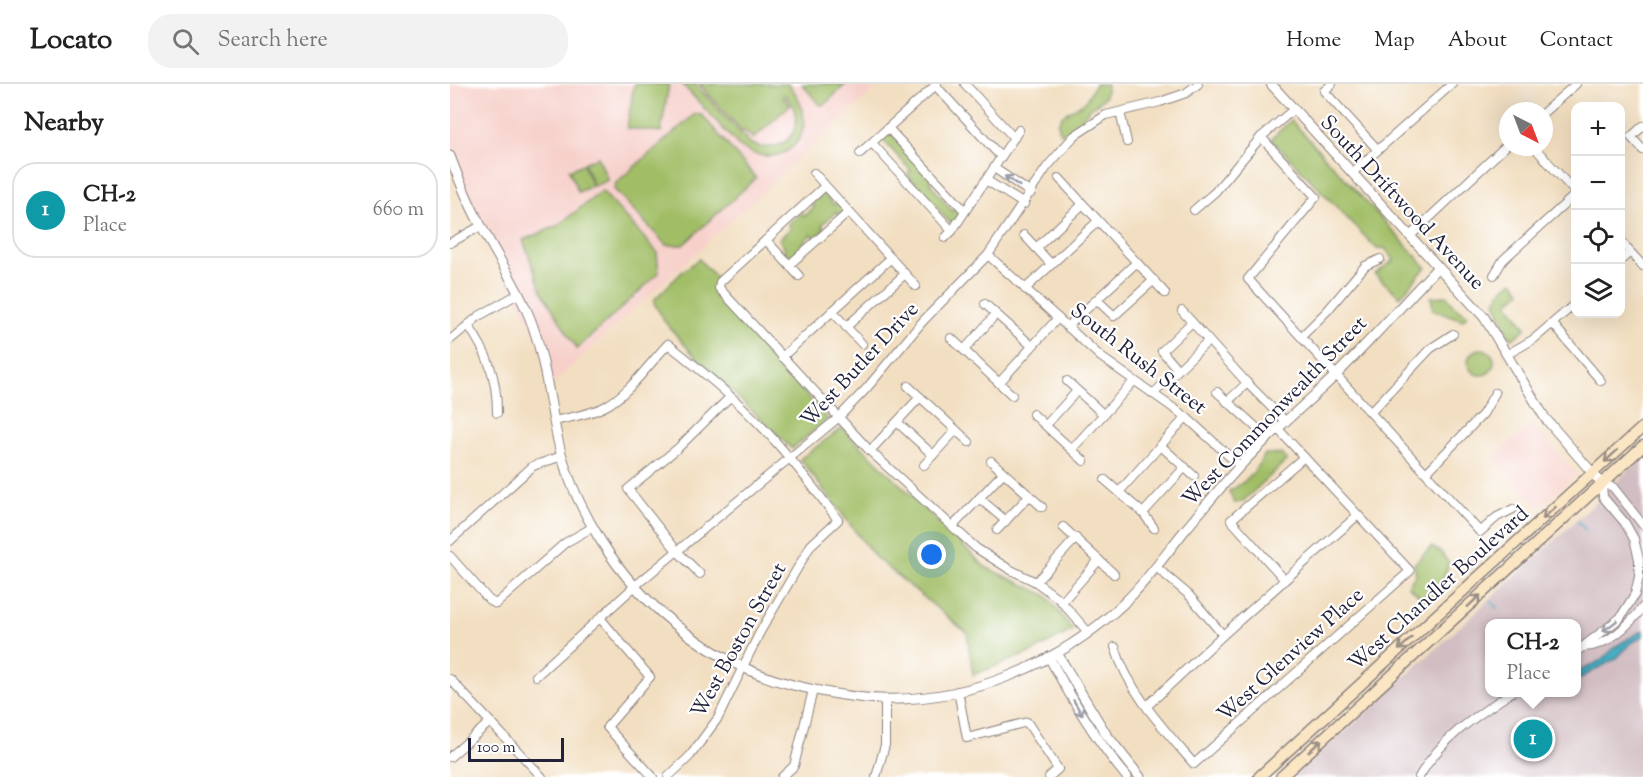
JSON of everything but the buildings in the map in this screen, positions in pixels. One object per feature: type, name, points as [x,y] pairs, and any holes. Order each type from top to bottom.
[{"type":"main road","name":"West Chandler Boulevard","points":[[1259,777],[1643,427]]},
{"type":"main road","name":"West Chandler Boulevard","points":[[1281,777],[1643,446]]},
{"type":"street","points":[[965,84],[1014,138]]},
{"type":"street","name":"West Butler Drive","points":[[536,676],[635,586],[838,418],[866,389],[923,321],[988,255],[1047,167],[1074,136],[1106,115],[1160,102],[1186,93],[1198,84]]},
{"type":"street","name":"South Driftwood Avenue","points":[[1271,84],[1484,317],[1545,418],[1602,484]]},
{"type":"street","points":[[1332,84],[1324,91],[1378,150]]},
{"type":"street","points":[[1352,173],[1452,84]]},
{"type":"street","points":[[1553,104],[1576,84]]},
{"type":"street","points":[[860,153],[936,85],[1001,157]]},
{"type":"street","points":[[1194,210],[1215,192],[1261,137],[1293,109]]},
{"type":"street","points":[[1120,112],[1127,142]]},
{"type":"street","points":[[1643,126],[1631,137],[1643,150]]},
{"type":"street","points":[[888,128],[965,211]]},
{"type":"street","points":[[945,238],[952,231],[1019,130]]},
{"type":"street","points":[[1261,137],[1316,197],[1248,279],[1480,532],[1513,509]]},
{"type":"street","points":[[872,143],[952,231]]},
{"type":"street","points":[[1410,236],[1499,152]]},
{"type":"street","name":"West Commonwealth Street","points":[[450,156],[461,187],[528,315],[538,341],[562,456],[593,527],[608,552],[635,586],[675,624],[708,648],[742,667],[778,681],[849,697],[915,698],[958,691],[1010,677],[1053,655],[1088,632],[1124,603],[1240,466],[1335,375],[1438,267]]},
{"type":"street","points":[[1542,156],[1571,189]]},
{"type":"street","points":[[814,173],[916,286]]},
{"type":"street","points":[[990,174],[1031,193]]},
{"type":"street","points":[[990,174],[1024,204]]},
{"type":"street","points":[[1059,178],[1097,222],[1165,292]]},
{"type":"street","points":[[825,186],[720,282],[720,291],[870,451],[988,556],[1036,582],[1062,602],[1088,632]]},
{"type":"street","points":[[1494,276],[1503,260],[1571,198]]},
{"type":"street","points":[[1036,248],[1082,205]]},
{"type":"street","points":[[789,266],[849,212]]},
{"type":"street","points":[[1025,289],[1097,222]]},
{"type":"street","points":[[450,243],[481,226]]},
{"type":"street","points":[[1024,234],[1051,264]]},
{"type":"street","points":[[766,240],[799,276]]},
{"type":"street","points":[[1625,246],[1643,266]]},
{"type":"street","points":[[1625,256],[1630,252]]},
{"type":"street","name":"South Rush Street","points":[[988,255],[1106,361],[1186,417],[1240,466]]},
{"type":"street","points":[[782,357],[891,258]]},
{"type":"street","points":[[1302,336],[1327,311],[1365,266],[1380,259]]},
{"type":"street","points":[[1067,327],[1136,263]]},
{"type":"street","points":[[846,327],[905,274]]},
{"type":"street","points":[[1097,300],[1114,316],[1154,280]]},
{"type":"street","points":[[450,340],[479,316],[518,294]]},
{"type":"street","points":[[985,304],[1032,346]]},
{"type":"street","points":[[1508,354],[1534,339],[1571,307]]},
{"type":"street","points":[[1182,310],[1208,342],[1285,421]]},
{"type":"street","points":[[832,311],[862,344]]},
{"type":"street","points":[[964,350],[996,314]]},
{"type":"street","points":[[999,383],[1058,318]]},
{"type":"street","points":[[1178,370],[1162,351],[1192,322]]},
{"type":"street","points":[[1553,324],[1602,381]]},
{"type":"street","points":[[468,325],[481,344],[494,376],[497,413]]},
{"type":"street","points":[[1371,412],[1430,349],[1453,334]]},
{"type":"street","points":[[951,338],[1012,394]]},
{"type":"street","points":[[1153,394],[1208,342]]},
{"type":"street","points":[[554,421],[588,414],[620,396],[668,344],[730,397],[791,459]]},
{"type":"street","points":[[1067,381],[1103,414]]},
{"type":"street","points":[[1072,449],[1134,381]]},
{"type":"street","points":[[1227,402],[1247,383]]},
{"type":"street","points":[[908,386],[969,442]]},
{"type":"street","points":[[1046,425],[1077,391]]},
{"type":"street","points":[[1217,392],[1268,438]]},
{"type":"street","points":[[1426,472],[1483,414],[1495,393]]},
{"type":"street","points":[[700,574],[677,551],[628,489],[678,448],[730,397]]},
{"type":"street","points":[[870,451],[920,397]]},
{"type":"street","points":[[1033,414],[1084,461]]},
{"type":"street","points":[[1119,492],[1186,417]]},
{"type":"street","points":[[897,422],[933,455]]},
{"type":"street","points":[[1114,647],[1125,672],[1147,706],[1284,579],[1358,515],[1278,429]]},
{"type":"street","points":[[924,465],[956,430]]},
{"type":"street","points":[[1161,446],[1194,476]]},
{"type":"street","points":[[450,541],[533,466],[562,456]]},
{"type":"street","points":[[1284,579],[1231,520],[1304,458]]},
{"type":"street","name":"West Boston Street","points":[[668,777],[690,756],[718,718],[760,632],[811,545],[838,520],[791,459]]},
{"type":"street","points":[[991,461],[1042,507]]},
{"type":"street","points":[[1143,513],[1185,467]]},
{"type":"street","points":[[953,526],[1003,473]]},
{"type":"street","points":[[1106,480],[1143,513],[1154,528]]},
{"type":"street","points":[[1581,649],[1620,618],[1631,602],[1638,583],[1641,559],[1630,531],[1603,497],[1602,484],[1613,487],[1643,525]]},
{"type":"street","points":[[998,530],[1029,496]]},
{"type":"street","points":[[979,498],[1005,522]]},
{"type":"street","name":"West Glenview Place","points":[[1147,706],[1194,764],[1410,571],[1358,515]]},
{"type":"street","points":[[450,556],[489,600],[496,604],[566,543],[593,527]]},
{"type":"street","points":[[1063,527],[1114,574]]},
{"type":"street","points":[[1036,582],[1076,538]]},
{"type":"street","points":[[1062,602],[1100,560]]},
{"type":"street","points":[[1156,567],[1189,595],[1223,635]]},
{"type":"street","points":[[1584,647],[1594,647],[1617,632],[1627,625],[1643,607]]},
{"type":"street","points":[[600,618],[650,677],[606,727],[653,777]]},
{"type":"street","points":[[1053,655],[1132,775]]},
{"type":"street","points":[[450,678],[542,777]]},
{"type":"street","points":[[782,777],[794,766],[813,690]]},
{"type":"street","points":[[958,691],[967,738],[1027,722],[1058,769],[1049,777]]},
{"type":"street","points":[[1419,777],[1435,753],[1457,731],[1506,697]]},
{"type":"street","points":[[876,777],[885,745],[885,699]]},
{"type":"street","points":[[450,757],[490,722]]},
{"type":"shaded area","points":[[450,84],[880,84],[548,388],[538,341],[450,156]]},
{"type":"shaded area","points":[[1531,423],[1577,474],[1539,508],[1492,458]]},
{"type":"shaded area","points":[[1643,455],[1643,777],[1292,777],[1339,737],[1592,506]]},
{"type":"green space","points":[[634,84],[669,84],[661,132],[627,128]]},
{"type":"green space","points":[[682,84],[695,84],[751,144],[764,147],[784,142],[791,135],[795,126],[796,116],[785,95],[783,97],[790,105],[753,139],[745,131],[743,132],[699,84],[788,84],[799,101],[804,117],[802,132],[795,144],[784,153],[771,156],[755,154],[738,145]]},
{"type":"green space","points":[[802,84],[846,84],[825,104],[820,105]]},
{"type":"green space","points":[[1095,84],[1107,84],[1105,96],[1088,111],[1073,130],[1060,133],[1058,123],[1063,115],[1085,102]]},
{"type":"green space","points":[[695,114],[702,115],[756,178],[683,245],[666,245],[614,189],[616,183]]},
{"type":"green space","points":[[1291,120],[1426,267],[1400,297],[1375,274],[1394,260],[1385,248],[1377,249],[1271,139]]},
{"type":"green space","points":[[892,133],[932,180],[930,183],[952,211],[957,207],[960,211],[958,218],[950,223],[907,174],[911,171],[881,138]]},
{"type":"green space","points":[[598,157],[608,180],[594,186],[584,163]]},
{"type":"green space","points":[[583,164],[592,186],[578,192],[569,170]]},
{"type":"green space","points":[[602,191],[657,252],[659,273],[577,349],[542,292],[523,240],[557,226]]},
{"type":"green space","points":[[823,193],[834,205],[838,202],[843,208],[843,214],[839,215],[836,212],[822,225],[825,229],[815,238],[811,234],[802,244],[802,250],[793,258],[783,252],[785,248],[779,239],[791,228],[788,224],[801,213],[805,216],[814,207],[811,204]]},
{"type":"green space","points":[[699,259],[717,279],[717,294],[828,419],[792,449],[691,352],[665,322],[653,301],[683,271]]},
{"type":"green space","points":[[1513,281],[1521,291],[1508,303],[1526,328],[1513,339],[1508,333],[1495,301],[1501,291]]},
{"type":"green space","points":[[1447,296],[1453,305],[1468,315],[1463,320],[1433,310],[1431,297]]},
{"type":"green space","points":[[1481,349],[1490,353],[1494,362],[1490,371],[1481,375],[1472,371],[1468,362],[1472,353]]},
{"type":"green space","points":[[842,428],[985,567],[1046,595],[1073,630],[1032,652],[973,675],[967,633],[875,557],[800,459]]},
{"type":"green space","points":[[1265,454],[1281,454],[1287,460],[1242,502],[1234,503],[1229,491],[1250,476]]},
{"type":"green space","points":[[1431,547],[1441,552],[1449,563],[1437,597],[1425,601],[1408,586],[1416,574],[1414,564]]},
{"type":"water","points":[[1643,630],[1643,636],[1630,644],[1617,658],[1581,678],[1581,670],[1603,659],[1616,646]]},
{"type":"waterway","points":[[1578,522],[1585,529]]},
{"type":"waterway","points":[[1491,601],[1497,608]]},
{"type":"place","name":"CH-2","points":[[1533,739]]}]
